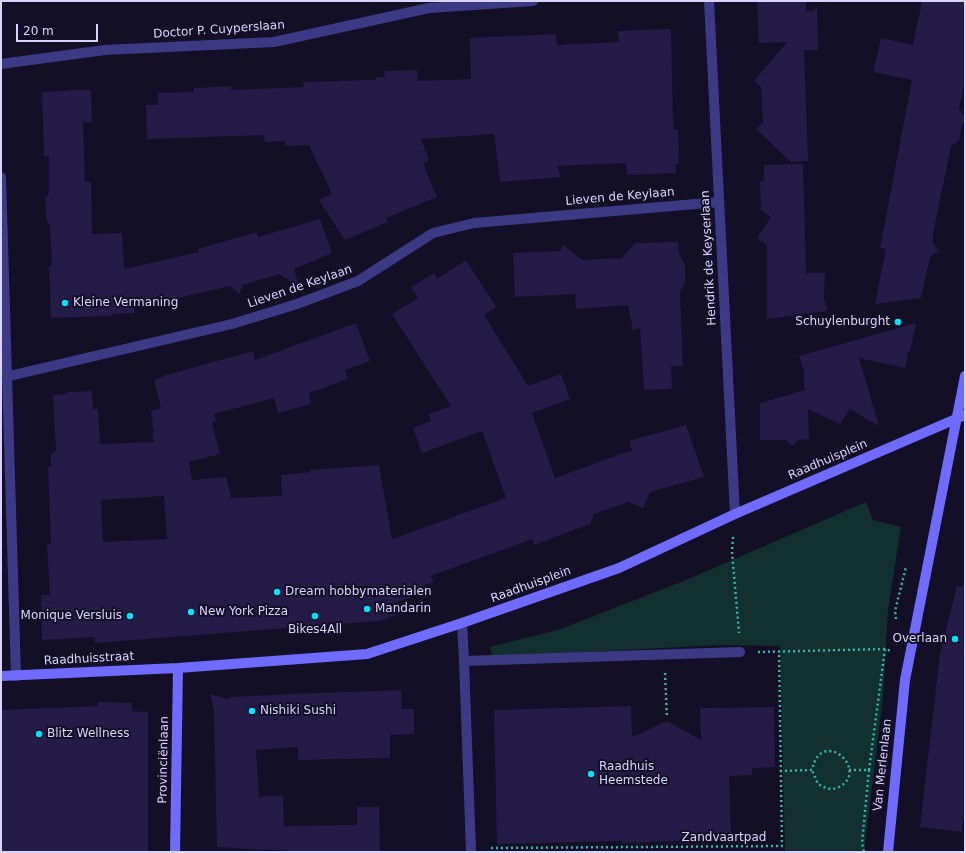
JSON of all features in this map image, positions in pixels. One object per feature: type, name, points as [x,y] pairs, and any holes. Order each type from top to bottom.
[{"type":"street","name":"Doctor P. Cuyperslaan","points":[[1,64],[105,50],[274,42],[429,8],[533,1]]},
{"type":"street","name":"Hendrik de Keyserlaan","points":[[709,1],[735,514]]},
{"type":"street","points":[[1,178],[4,378],[16,676]]},
{"type":"street","name":"Lieven de Keylaan","points":[[4,378],[232,324],[297,304],[358,281],[433,232],[474,223],[719,202]]},
{"type":"street","points":[[961,416],[965,376]]},
{"type":"street","name":"Raadhuisplein","points":[[178,668],[367,654],[462,623],[618,568],[735,514],[961,416]]},
{"type":"street","name":"Van Merlenlaan","points":[[888,852],[905,680],[961,416]]},
{"type":"street","points":[[462,623],[471,850]]},
{"type":"street","points":[[464,661],[740,652]]},
{"type":"street","name":"Raadhuisstraat","points":[[1,676],[178,668]]},
{"type":"street","name":"Provinciënlaan","points":[[175,852],[178,668]]},
{"type":"path","points":[[735,514],[732,552],[740,652],[885,649],[869,770],[862,843],[864,852]]},
{"type":"path","name":"Zandvaartpad","points":[[471,850],[782,846],[779,651]]},
{"type":"path","points":[[665,654],[666,718]]},
{"type":"path","points":[[831,751],[843,756],[847,761],[849,770],[845,782],[840,786],[830,789],[818,784],[812,770],[816,758],[821,754],[831,751]]},
{"type":"path","points":[[780,771],[812,770]]},
{"type":"path","points":[[849,770],[869,770]]},
{"type":"green space","points":[[866,502],[873,520],[901,527],[888,610],[883,697],[864,852],[738,852],[785,851],[780,646],[721,645],[492,657],[490,647],[558,630],[686,580]]},
{"type":"building","points":[[757,1],[806,1],[806,11],[813,11],[817,7],[818,50],[804,50],[808,161],[791,162],[756,129],[763,122],[761,87],[754,81],[787,42],[759,43]]},
{"type":"building","points":[[922,1],[965,1],[965,80],[959,109],[965,117],[965,122],[962,124],[959,141],[951,146],[933,234],[933,243],[939,251],[930,257],[921,298],[875,304],[886,249],[880,248],[912,80],[874,72],[874,68],[881,38],[913,45]]},
{"type":"building","points":[[671,29],[673,120],[674,130],[678,130],[679,163],[676,164],[676,173],[627,175],[626,163],[557,166],[561,177],[500,182],[494,134],[421,139],[429,160],[423,163],[437,197],[386,218],[388,222],[345,240],[319,200],[332,194],[309,145],[285,146],[285,141],[264,142],[265,135],[147,139],[146,105],[158,105],[158,93],[194,92],[194,88],[231,86],[231,90],[304,87],[303,82],[374,80],[377,77],[384,77],[385,71],[417,70],[418,81],[471,79],[470,38],[556,34],[557,45],[619,42],[618,31]]},
{"type":"building","points":[[91,90],[92,122],[83,122],[85,182],[91,182],[92,234],[122,233],[124,269],[199,252],[198,249],[257,232],[258,237],[320,219],[332,253],[294,269],[299,286],[279,274],[243,285],[239,294],[230,286],[134,308],[134,313],[112,314],[112,316],[51,318],[49,266],[52,266],[50,225],[47,221],[45,198],[49,193],[49,156],[44,156],[42,92]]},
{"type":"building","points":[[803,164],[806,273],[825,273],[824,299],[828,311],[767,319],[767,245],[757,238],[771,217],[761,210],[760,182],[764,180],[764,165]]},
{"type":"building","points":[[678,242],[679,253],[685,265],[685,283],[680,292],[683,366],[671,366],[672,389],[644,390],[640,328],[633,330],[628,305],[576,309],[575,294],[515,297],[513,253],[560,251],[563,245],[582,260],[622,258],[635,243]]},
{"type":"building","points":[[466,260],[496,307],[484,315],[528,386],[561,374],[570,399],[532,413],[555,478],[632,450],[629,441],[686,425],[704,477],[650,492],[643,508],[628,502],[594,514],[590,524],[534,545],[532,539],[431,576],[434,582],[424,585],[424,588],[411,593],[412,597],[394,603],[398,614],[380,621],[302,629],[301,627],[95,643],[95,637],[42,640],[41,595],[50,595],[47,544],[51,543],[48,467],[51,467],[51,454],[56,451],[53,395],[67,394],[67,392],[92,391],[93,409],[98,409],[100,444],[154,442],[151,411],[161,408],[154,380],[163,376],[253,351],[255,360],[356,323],[370,361],[345,370],[348,379],[309,393],[311,404],[278,413],[274,398],[214,414],[216,421],[212,423],[220,454],[189,462],[192,480],[226,477],[231,498],[282,496],[281,475],[311,472],[310,470],[379,465],[392,539],[506,498],[482,431],[422,453],[413,428],[431,421],[429,414],[451,406],[392,314],[418,298],[411,287],[434,273],[437,279]],"holes":[[[164,496],[167,539],[103,542],[101,500]]]},
{"type":"building","points":[[916,323],[905,368],[859,358],[879,426],[850,409],[840,424],[808,409],[809,439],[799,440],[792,446],[786,440],[760,440],[760,403],[805,390],[803,375],[805,375],[799,356]]},
{"type":"building","points":[[957,586],[965,587],[965,820],[963,820],[962,832],[920,827],[940,654]]},
{"type":"building","points":[[401,690],[402,709],[414,709],[414,734],[390,735],[390,758],[298,760],[298,747],[256,750],[259,797],[283,795],[284,826],[357,825],[357,807],[379,807],[380,852],[311,852],[217,847],[214,711],[210,694],[227,699],[231,697]]},
{"type":"building","points":[[98,702],[132,703],[132,711],[148,712],[148,852],[1,851],[1,710],[98,706]]},
{"type":"building","points":[[631,706],[632,737],[667,721],[701,740],[700,708],[774,707],[775,767],[752,768],[752,775],[729,776],[731,839],[622,843],[622,841],[497,844],[494,710]]},
{"type":"place","name":"Kleine Vermaning","points":[[65,303]]},
{"type":"place","name":"Schuylenburght","points":[[898,322]]},
{"type":"place","name":"Dream hobbymaterialen","points":[[277,592]]},
{"type":"place","name":"Mandarin","points":[[367,609]]},
{"type":"place","name":"New York Pizza","points":[[191,612]]},
{"type":"place","name":"Monique Versluis","points":[[130,616]]},
{"type":"place","name":"Bikes4All","points":[[315,616]]},
{"type":"place","name":"Overlaan","points":[[955,639]]},
{"type":"place","name":"Nishiki Sushi","points":[[252,711]]},
{"type":"place","name":"Blitz Wellness","points":[[39,734]]},
{"type":"place","name":"Raadhuis Heemstede","points":[[591,774]]}]
